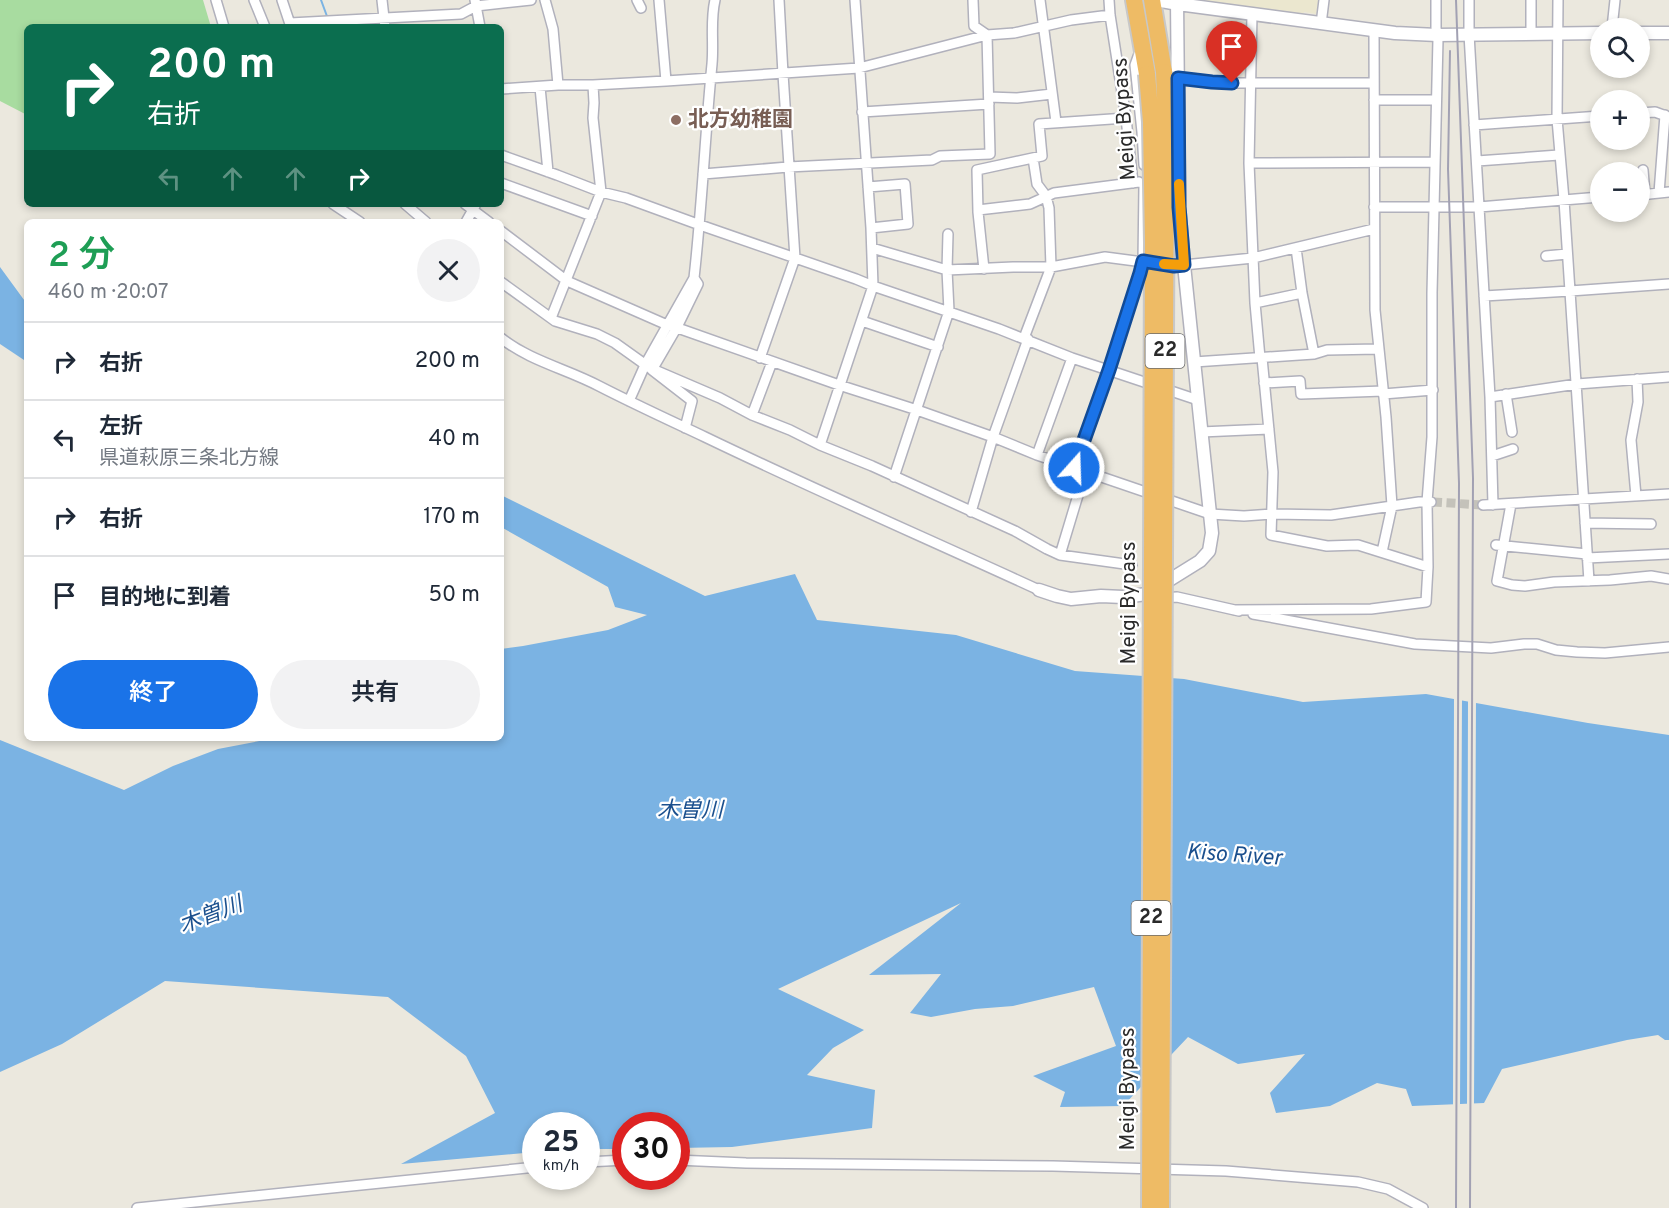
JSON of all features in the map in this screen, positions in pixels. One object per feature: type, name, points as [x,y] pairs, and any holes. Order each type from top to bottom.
[{"type":"highway","name":"Meigi Bypass","points":[[1134,0],[1147,74],[1151,122],[1153,243],[1150,1208]]},
{"type":"highway","name":"Meigi Bypass","points":[[1154,0],[1171,75],[1166,154],[1161,1208]]},
{"type":"main road","points":[[1154,0],[1374,31],[1437,35],[1590,33]]},
{"type":"main road","points":[[1039,590],[1071,599],[1147,594],[1197,564],[1209,551],[1212,533],[1184,265],[1171,75],[1177,2]]},
{"type":"main road","points":[[1650,33],[1669,33]]},
{"type":"street","points":[[216,0],[223,24]]},
{"type":"street","points":[[254,0],[264,24]]},
{"type":"street","points":[[282,0],[290,24]]},
{"type":"street","points":[[382,0],[385,22]]},
{"type":"street","points":[[322,24],[385,22],[460,14],[476,3],[531,0]]},
{"type":"street","points":[[545,0],[553,29],[558,85]]},
{"type":"street","points":[[659,0],[666,81]]},
{"type":"street","points":[[628,401],[693,278],[700,225],[713,53],[712,12],[716,0]]},
{"type":"street","points":[[760,358],[795,258],[779,0]]},
{"type":"street","points":[[820,445],[873,286],[855,0]]},
{"type":"street","points":[[973,0],[974,26],[987,35]]},
{"type":"street","points":[[1040,0],[1056,122]]},
{"type":"street","points":[[1109,0],[1133,183]]},
{"type":"street","points":[[1321,24],[1324,0]]},
{"type":"street","points":[[1234,610],[1371,609],[1426,602],[1433,390],[1436,0]]},
{"type":"street","points":[[1469,0],[1490,397],[1493,505]]},
{"type":"street","points":[[1531,0],[1531,34]]},
{"type":"street","points":[[1558,0],[1557,119],[1589,581]]},
{"type":"street","points":[[1613,18],[1615,0]]},
{"type":"street","points":[[476,3],[480,24]]},
{"type":"street","points":[[1252,14],[1249,163],[1255,303],[1273,472],[1271,535],[1327,546],[1358,545],[1428,567]]},
{"type":"street","points":[[504,89],[859,68],[987,35],[1014,33],[1071,20],[1110,15]]},
{"type":"street","points":[[1374,31],[1375,310],[1392,506],[1382,552]]},
{"type":"street","points":[[987,35],[990,167]]},
{"type":"street","points":[[1074,468],[1109,370],[1143,261],[1142,132],[1135,65],[1142,44]]},
{"type":"street","points":[[1171,75],[1212,82],[1374,83]]},
{"type":"street","points":[[551,318],[601,192],[593,118],[593,85]]},
{"type":"street","points":[[540,87],[548,172]]},
{"type":"street","points":[[862,112],[1052,94]]},
{"type":"street","points":[[1374,100],[1436,100]]},
{"type":"street","points":[[1650,112],[1667,116],[1664,193]]},
{"type":"street","points":[[1474,124],[1590,117]]},
{"type":"street","points":[[984,269],[978,210],[977,170],[1042,156],[1039,124],[1126,118]]},
{"type":"street","points":[[703,174],[788,167],[932,160],[940,156],[990,154]]},
{"type":"street","points":[[1477,161],[1559,155]]},
{"type":"street","points":[[504,156],[601,192],[626,198],[949,311],[1072,358],[1198,400]]},
{"type":"street","points":[[970,512],[1051,267],[1049,208],[1046,196],[1037,184],[1033,158]]},
{"type":"street","points":[[1249,163],[1434,162]]},
{"type":"street","points":[[978,210],[1030,204],[1054,193],[1144,181]]},
{"type":"street","points":[[504,184],[592,216]]},
{"type":"street","points":[[868,187],[905,184],[908,224],[871,228]]},
{"type":"street","points":[[1374,207],[1479,207],[1590,198]]},
{"type":"street","points":[[338,207],[356,219]]},
{"type":"street","points":[[408,207],[422,219]]},
{"type":"street","points":[[472,207],[486,219]]},
{"type":"street","points":[[872,248],[947,270],[1051,267],[1106,257],[1174,266],[1253,258],[1374,229]]},
{"type":"street","points":[[504,233],[567,281],[669,325],[1210,514],[1331,515],[1430,502]]},
{"type":"street","points":[[894,477],[949,311],[948,234]]},
{"type":"street","points":[[1296,248],[1314,354]]},
{"type":"street","points":[[1546,255],[1567,254]]},
{"type":"street","points":[[669,325],[698,284],[693,278]]},
{"type":"street","points":[[648,367],[687,282],[693,278]]},
{"type":"street","points":[[504,284],[555,321],[597,333],[615,343],[692,401],[685,428]]},
{"type":"street","points":[[1484,296],[1669,284]]},
{"type":"street","points":[[1255,303],[1302,293]]},
{"type":"street","points":[[862,321],[938,347]]},
{"type":"street","points":[[504,341],[522,352],[573,373],[854,507],[1039,590]]},
{"type":"street","points":[[1194,362],[1314,354],[1327,350],[1378,349]]},
{"type":"street","points":[[1037,455],[1072,358]]},
{"type":"street","points":[[752,415],[772,362]]},
{"type":"street","points":[[648,367],[720,398],[752,415],[872,466],[1014,531],[1060,555],[1132,565]]},
{"type":"street","points":[[1490,397],[1576,384],[1669,377]]},
{"type":"street","points":[[1636,496],[1631,440],[1638,402],[1637,380]]},
{"type":"street","points":[[1264,383],[1300,381],[1301,394],[1433,390]]},
{"type":"street","points":[[1506,394],[1512,432]]},
{"type":"street","points":[[1202,432],[1269,429]]},
{"type":"street","points":[[1492,456],[1513,449]]},
{"type":"street","points":[[1060,555],[1085,472]]},
{"type":"street","points":[[1483,505],[1669,494]]},
{"type":"street","points":[[1511,504],[1500,546],[1497,581],[1525,586],[1651,576],[1669,579]]},
{"type":"street","points":[[1585,523],[1651,524]]},
{"type":"street","points":[[1500,546],[1587,556],[1669,554]]},
{"type":"street","points":[[1147,594],[1157,598],[1177,597],[1351,634],[1414,644],[1491,648],[1537,644],[1556,650],[1605,653],[1669,648]]},
{"type":"street","points":[[690,1161],[1226,1171],[1358,1182],[1388,1189],[1423,1208]]},
{"type":"street","points":[[137,1208],[522,1168]]},
{"type":"shaded area","points":[[1194,0],[1321,0],[1318,1],[1316,14],[1304,12],[1303,15]]},
{"type":"green space","points":[[0,0],[203,0],[210,24],[24,24],[24,113],[0,101]]},
{"type":"water","points":[[0,267],[24,300],[24,360],[0,344]]},
{"type":"water","name":"木曽川","points":[[504,496],[705,596],[795,574],[817,620],[956,635],[1075,671],[1184,679],[1303,702],[1426,694],[1669,735],[1669,1040],[1658,1035],[1627,1040],[1502,1069],[1484,1103],[1412,1106],[1406,1089],[1377,1083],[1330,1106],[1276,1113],[1270,1093],[1305,1054],[1238,1064],[1188,1037],[1123,1106],[1060,1107],[1065,1092],[1033,1076],[1116,1046],[1094,987],[1013,1006],[975,1009],[931,1017],[910,1013],[941,974],[869,975],[961,903],[778,989],[864,1030],[833,1048],[807,1075],[875,1090],[872,1128],[732,1147],[690,1148],[690,1112],[612,1112],[612,1149],[600,1149],[600,1112],[522,1112],[522,1153],[401,1164],[495,1113],[466,1056],[388,997],[165,981],[62,1044],[0,1072],[0,740],[124,790],[173,766],[218,749],[259,741],[504,741],[504,649],[608,630],[647,615],[615,607],[608,587],[504,529]]},
{"type":"pier","points":[[1454,696],[1462,698],[1460,1107],[1453,1107]]},
{"type":"pier","points":[[1468,699],[1476,700],[1474,1106],[1467,1106]]},
{"type":"waterway","points":[[321,0],[328,19]]},
{"type":"tunnel","points":[[1433,502],[1483,505]]},
{"type":"railway","points":[[1456,0],[1473,478],[1470,1208]]},
{"type":"railway","points":[[1450,51],[1448,169],[1459,483],[1456,1208]]},
{"type":"slow traffic","points":[[1164,264],[1184,265],[1179,184]]},
{"type":"place","name":"北方幼稚園","points":[[676,120]]},
{"type":"route","points":[[1074,468],[1109,370],[1143,261],[1174,266],[1184,265],[1179,207],[1178,78],[1232,83]]},
{"type":"water label","name":"Kiso River","points":[[1234,856]]}]
